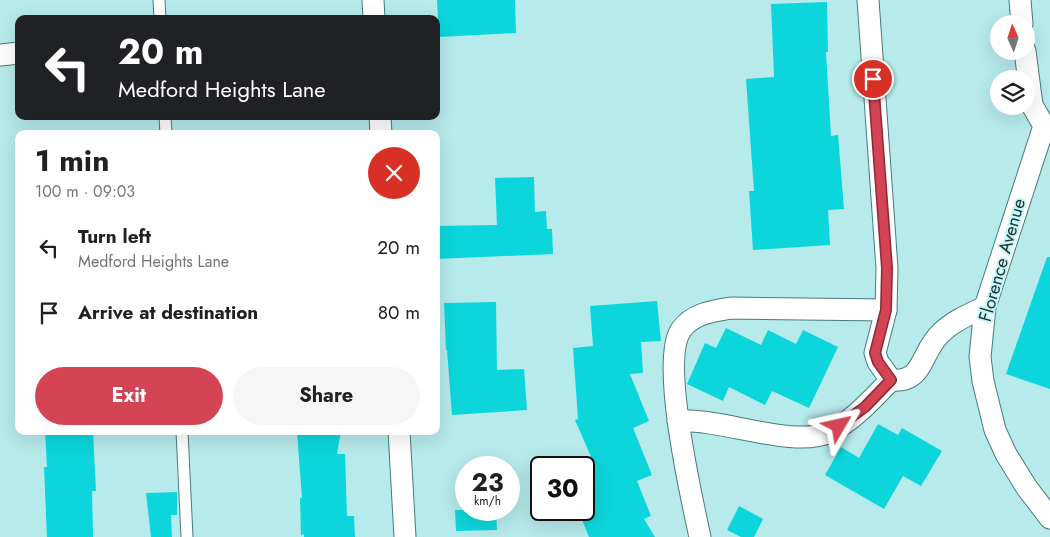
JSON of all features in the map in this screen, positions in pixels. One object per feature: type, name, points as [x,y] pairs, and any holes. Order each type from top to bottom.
[{"type":"street","points":[[373,0],[374,15]]},
{"type":"street","points":[[868,0],[887,268],[886,310],[875,353],[878,362],[891,380],[902,381],[915,375],[931,342],[942,331],[985,306]]},
{"type":"street","points":[[1020,0],[1021,15]]},
{"type":"street","points":[[0,54],[15,53]]},
{"type":"street","name":"Florence Avenue","points":[[1025,60],[1032,105],[1047,126],[985,306],[980,357],[983,381],[994,430],[1027,488],[1050,518]]},
{"type":"street","points":[[700,537],[678,421],[674,359],[679,332],[691,319],[709,312],[731,308],[886,310]]},
{"type":"street","points":[[678,421],[710,422],[783,436],[806,437],[828,433],[850,420],[891,380]]},
{"type":"street","points":[[398,435],[405,537]]},
{"type":"lane","points":[[159,0],[160,15]]},
{"type":"lane","points":[[182,435],[187,537]]},
{"type":"building","points":[[437,0],[515,0],[516,33],[440,37],[440,15],[438,15]]},
{"type":"building","points":[[827,2],[828,52],[826,52],[831,136],[838,135],[844,209],[828,210],[830,245],[753,250],[749,191],[754,191],[746,79],[774,77],[771,4]]},
{"type":"building","points":[[534,177],[535,212],[546,211],[547,229],[552,229],[553,254],[440,259],[440,226],[497,225],[495,178]]},
{"type":"building","points":[[1047,257],[1050,257],[1050,389],[1006,374]]},
{"type":"building","points":[[657,301],[661,341],[641,342],[643,373],[630,374],[649,421],[633,428],[652,475],[637,481],[651,516],[644,519],[655,537],[589,537],[582,521],[595,521],[595,456],[591,456],[575,420],[578,419],[573,348],[593,346],[590,306]]},
{"type":"building","points":[[496,302],[497,370],[524,369],[527,410],[452,415],[444,303]]},
{"type":"building","points":[[726,328],[761,345],[768,330],[796,344],[803,330],[838,347],[809,408],[772,391],[765,405],[729,387],[723,401],[687,384],[705,343],[716,348]]},
{"type":"building","points":[[878,424],[898,435],[902,428],[942,451],[921,486],[903,476],[884,509],[825,475],[841,447],[859,458]]},
{"type":"building","points":[[45,435],[93,435],[96,491],[92,491],[93,537],[47,537],[44,467],[47,467]]},
{"type":"building","points":[[297,435],[340,435],[337,454],[345,454],[347,516],[354,516],[355,537],[304,537],[304,534],[301,535],[300,498],[302,498]]},
{"type":"building","points":[[177,492],[177,515],[171,515],[172,537],[151,537],[146,493]]},
{"type":"building","points":[[739,506],[763,519],[754,537],[741,537],[727,530]]},
{"type":"building","points":[[456,521],[497,521],[497,530],[456,531]]},
{"type":"route","points":[[839,426],[850,420],[865,407],[891,380],[878,362],[875,353],[886,310],[887,268],[873,79]]}]
